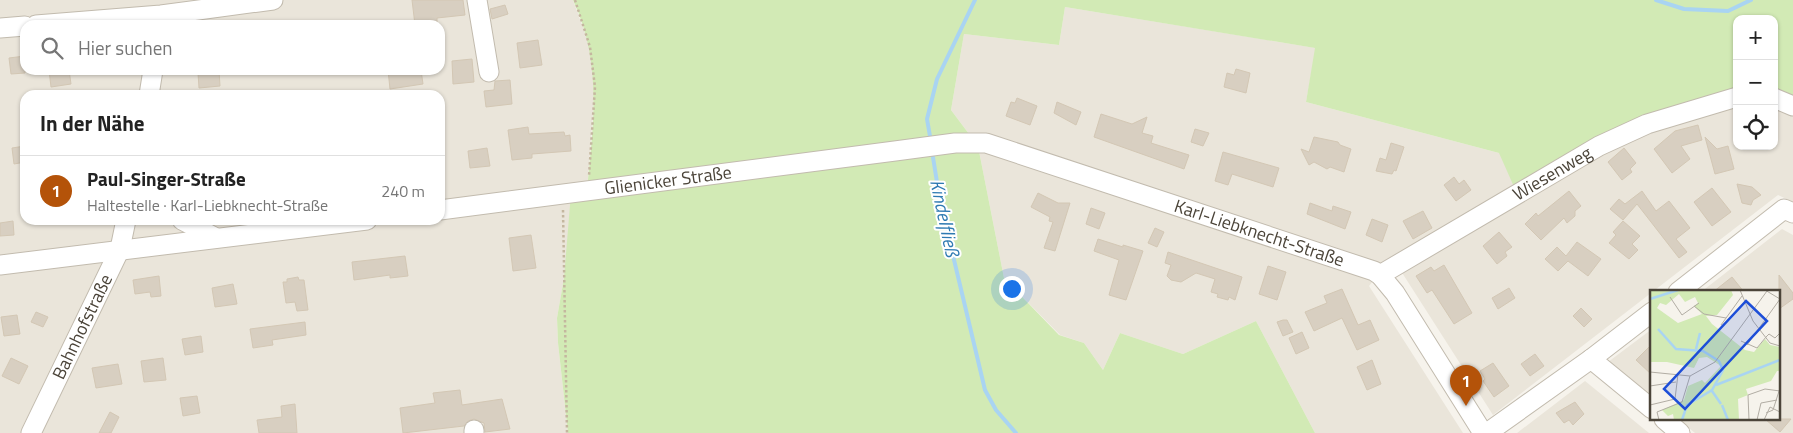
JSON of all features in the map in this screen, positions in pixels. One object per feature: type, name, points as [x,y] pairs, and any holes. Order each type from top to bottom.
[{"type":"street","points":[[88,20],[273,0]]},
{"type":"street","points":[[477,0],[489,72]]},
{"type":"street","points":[[0,28],[20,26]]},
{"type":"street","points":[[150,90],[152,75]]},
{"type":"street","name":"Wiesenweg","points":[[1380,275],[1599,146],[1648,124],[1733,98]]},
{"type":"street","points":[[1778,100],[1793,106]]},
{"type":"street","name":"Karl-Liebknecht-Straße","points":[[895,151],[955,143],[986,143],[1357,265],[1380,275]]},
{"type":"street","name":"Glienicker Straße","points":[[445,209],[895,151]]},
{"type":"street","points":[[1681,290],[1789,211]]},
{"type":"street","name":"Bahnhofstraße","points":[[31,433],[120,249],[125,225]]},
{"type":"street","points":[[191,225],[216,238]]},
{"type":"street","points":[[0,265],[325,225]]},
{"type":"street","points":[[1380,275],[1413,320],[1483,433]]},
{"type":"street","points":[[1488,433],[1650,314]]},
{"type":"street","points":[[1592,358],[1650,407]]},
{"type":"street","points":[[1665,420],[1680,433]]},
{"type":"path","points":[[575,0],[590,47],[594,87],[587,192]]},
{"type":"path","points":[[562,194],[567,433]]},
{"type":"shaded area","points":[[0,0],[573,0],[590,47],[595,87],[587,192],[564,278],[557,318],[568,433],[0,433]]},
{"type":"shaded area","points":[[1065,7],[1316,48],[1306,102],[1499,153],[1733,93],[1733,150],[1778,150],[1778,94],[1793,100],[1793,202],[1778,195],[1655,290],[1650,290],[1650,294],[1493,415],[1392,257],[1369,286],[1463,433],[1315,433],[1256,321],[1183,354],[1120,333],[1103,370],[1084,343],[1060,335],[1004,278],[978,146],[951,110],[964,34],[1059,45]]},
{"type":"shaded area","points":[[1782,229],[1793,235],[1793,433],[1695,433],[1679,420],[1780,420],[1780,290],[1704,290]]},
{"type":"shaded area","points":[[1650,330],[1650,396],[1608,362]]},
{"type":"shaded area","points":[[1585,381],[1649,433],[1517,433]]},
{"type":"green space","points":[[573,0],[1793,0],[1793,100],[1778,94],[1778,15],[1733,15],[1733,94],[1515,189],[1499,153],[1306,102],[1315,48],[1065,7],[1059,45],[964,34],[951,110],[978,146],[1004,278],[1059,335],[1084,343],[1103,370],[1120,333],[1183,354],[1256,321],[1315,433],[568,433],[557,318],[564,278],[571,193],[587,191],[592,142],[594,94],[589,48]]},
{"type":"building","points":[[412,0],[463,0],[465,15],[437,18],[437,20],[414,20]]},
{"type":"building","points":[[505,5],[508,14],[492,19],[490,9]]},
{"type":"building","points":[[538,40],[542,65],[520,68],[517,43]]},
{"type":"building","points":[[20,57],[20,73],[11,74],[9,58]]},
{"type":"building","points":[[472,59],[474,82],[453,84],[452,61]]},
{"type":"building","points":[[1236,69],[1250,73],[1246,93],[1224,87],[1227,73],[1234,75]]},
{"type":"building","points":[[50,75],[70,75],[71,84],[51,87]]},
{"type":"building","points":[[198,75],[219,75],[220,86],[199,88]]},
{"type":"building","points":[[389,75],[422,75],[423,84],[390,89]]},
{"type":"building","points":[[510,80],[512,104],[486,107],[484,91],[494,90],[495,81]]},
{"type":"building","points":[[1017,98],[1037,106],[1030,125],[1006,116],[1011,102],[1015,103]]},
{"type":"building","points":[[1057,102],[1081,112],[1076,125],[1054,113]]},
{"type":"building","points":[[1101,114],[1132,124],[1147,117],[1142,133],[1153,136],[1151,143],[1189,155],[1184,169],[1094,137]]},
{"type":"building","points":[[1698,125],[1702,140],[1681,146],[1690,159],[1672,173],[1654,149],[1675,131]]},
{"type":"building","points":[[528,127],[529,134],[564,132],[565,136],[570,135],[571,151],[532,154],[532,158],[512,160],[508,130]]},
{"type":"building","points":[[1195,129],[1209,133],[1203,146],[1191,142]]},
{"type":"building","points":[[1314,137],[1338,142],[1340,145],[1351,149],[1344,172],[1330,167],[1327,169],[1314,162],[1309,165],[1301,149],[1309,152]]},
{"type":"building","points":[[1705,137],[1717,149],[1728,146],[1734,169],[1715,174]]},
{"type":"building","points":[[1391,143],[1404,147],[1396,171],[1394,170],[1392,174],[1376,171],[1380,158],[1386,160]]},
{"type":"building","points":[[20,147],[20,163],[14,164],[12,148]]},
{"type":"building","points":[[487,148],[490,166],[470,168],[468,151]]},
{"type":"building","points":[[1624,148],[1636,163],[1630,169],[1632,172],[1622,180],[1608,162]]},
{"type":"building","points":[[1223,152],[1279,168],[1273,187],[1232,174],[1228,185],[1215,181]]},
{"type":"building","points":[[1454,177],[1459,184],[1464,180],[1471,190],[1456,201],[1444,185]]},
{"type":"building","points":[[1737,184],[1752,187],[1761,195],[1753,200],[1751,205],[1742,203]]},
{"type":"building","points":[[1712,188],[1731,212],[1712,226],[1694,202]]},
{"type":"building","points":[[1569,191],[1581,206],[1575,211],[1575,216],[1567,223],[1564,218],[1541,240],[1525,224],[1536,213],[1538,216]]},
{"type":"building","points":[[1642,191],[1656,211],[1669,201],[1690,228],[1676,239],[1687,252],[1679,258],[1637,204],[1623,220],[1610,209],[1619,199],[1625,204]]},
{"type":"building","points":[[1038,193],[1058,203],[1070,203],[1055,251],[1044,248],[1053,222],[1049,221],[1050,217],[1031,207]]},
{"type":"building","points":[[1310,203],[1332,211],[1333,206],[1351,212],[1345,229],[1307,214]]},
{"type":"building","points":[[1091,208],[1105,213],[1099,229],[1086,224]]},
{"type":"building","points":[[1423,211],[1432,228],[1413,239],[1403,221]]},
{"type":"building","points":[[1372,219],[1388,225],[1382,242],[1366,235]]},
{"type":"building","points":[[13,221],[14,235],[0,236],[0,223]]},
{"type":"building","points":[[1623,221],[1640,236],[1632,244],[1638,250],[1629,259],[1609,243],[1616,235],[1613,232]]},
{"type":"building","points":[[1155,228],[1164,232],[1157,247],[1148,243]]},
{"type":"building","points":[[1499,232],[1512,247],[1505,252],[1507,256],[1497,264],[1483,246]]},
{"type":"building","points":[[531,235],[536,268],[513,271],[509,238]]},
{"type":"building","points":[[1098,239],[1143,251],[1126,300],[1109,295],[1119,260],[1094,251]]},
{"type":"building","points":[[1577,242],[1601,259],[1588,276],[1568,261],[1558,271],[1545,259],[1557,247],[1566,256]]},
{"type":"building","points":[[1168,252],[1242,277],[1235,300],[1229,297],[1228,300],[1217,297],[1218,294],[1211,292],[1215,279],[1196,273],[1181,282],[1171,280],[1167,276],[1171,265],[1165,263]]},
{"type":"building","points":[[405,256],[408,276],[390,278],[390,275],[354,280],[352,262]]},
{"type":"building","points":[[1444,265],[1472,313],[1454,324],[1432,290],[1427,293],[1416,276],[1431,267],[1434,271]]},
{"type":"building","points":[[1268,266],[1286,272],[1277,300],[1259,294]]},
{"type":"building","points":[[1779,275],[1793,293],[1793,299],[1780,308],[1780,290]]},
{"type":"building","points":[[159,276],[161,296],[151,297],[150,292],[135,294],[133,280]]},
{"type":"building","points":[[298,277],[299,280],[304,280],[308,310],[297,311],[295,302],[286,303],[283,282],[287,282],[287,279]]},
{"type":"building","points":[[1732,277],[1742,290],[1716,290]]},
{"type":"building","points":[[233,284],[237,304],[215,307],[212,288]]},
{"type":"building","points":[[1509,288],[1515,298],[1498,309],[1492,298]]},
{"type":"building","points":[[1342,289],[1358,325],[1370,320],[1379,340],[1357,350],[1342,318],[1314,331],[1305,312],[1327,303],[1324,296]]},
{"type":"building","points":[[1581,308],[1592,319],[1584,327],[1573,316]]},
{"type":"building","points":[[36,312],[48,317],[43,327],[31,322]]},
{"type":"building","points":[[17,315],[20,334],[4,336],[1,317]]},
{"type":"building","points":[[1287,320],[1293,332],[1283,336],[1277,322]]},
{"type":"building","points":[[305,322],[306,335],[272,340],[273,345],[253,348],[250,329]]},
{"type":"building","points":[[1302,332],[1309,348],[1296,354],[1289,338]]},
{"type":"building","points":[[201,336],[203,352],[185,355],[182,339]]},
{"type":"building","points":[[1650,346],[1650,373],[1636,360]]},
{"type":"building","points":[[1535,354],[1544,366],[1530,376],[1521,364]]},
{"type":"building","points":[[11,358],[28,366],[19,384],[2,376]]},
{"type":"building","points":[[163,358],[166,380],[144,382],[141,361]]},
{"type":"building","points":[[1372,360],[1381,384],[1367,390],[1357,367]]},
{"type":"building","points":[[1493,363],[1509,386],[1494,397],[1483,381],[1485,379],[1480,371]]},
{"type":"building","points":[[118,364],[122,384],[96,388],[92,368]]},
{"type":"building","points":[[460,390],[462,405],[502,399],[510,429],[485,432],[484,423],[474,419],[468,421],[464,426],[403,433],[400,408],[435,403],[433,393]]},
{"type":"building","points":[[197,396],[200,413],[183,416],[180,398]]},
{"type":"building","points":[[1575,402],[1584,414],[1573,425],[1569,420],[1564,423],[1556,413]]},
{"type":"building","points":[[295,404],[297,433],[259,433],[257,420],[282,417],[281,406]]},
{"type":"building","points":[[110,412],[119,417],[111,433],[99,433]]},
{"type":"building","points":[[1791,419],[1780,432],[1766,420]]},
{"type":"waterway","name":"Kindelfließ","points":[[931,142],[927,119],[937,79],[975,0]]},
{"type":"waterway","name":"Kindelfließ","points":[[1656,0],[1684,9],[1728,11],[1751,0]]},
{"type":"waterway","name":"Kindelfließ","points":[[932,151],[940,201],[985,390],[996,410],[1016,433]]},
{"type":"place","name":"Paul-Singer-Straße","points":[[1466,406]]}]
